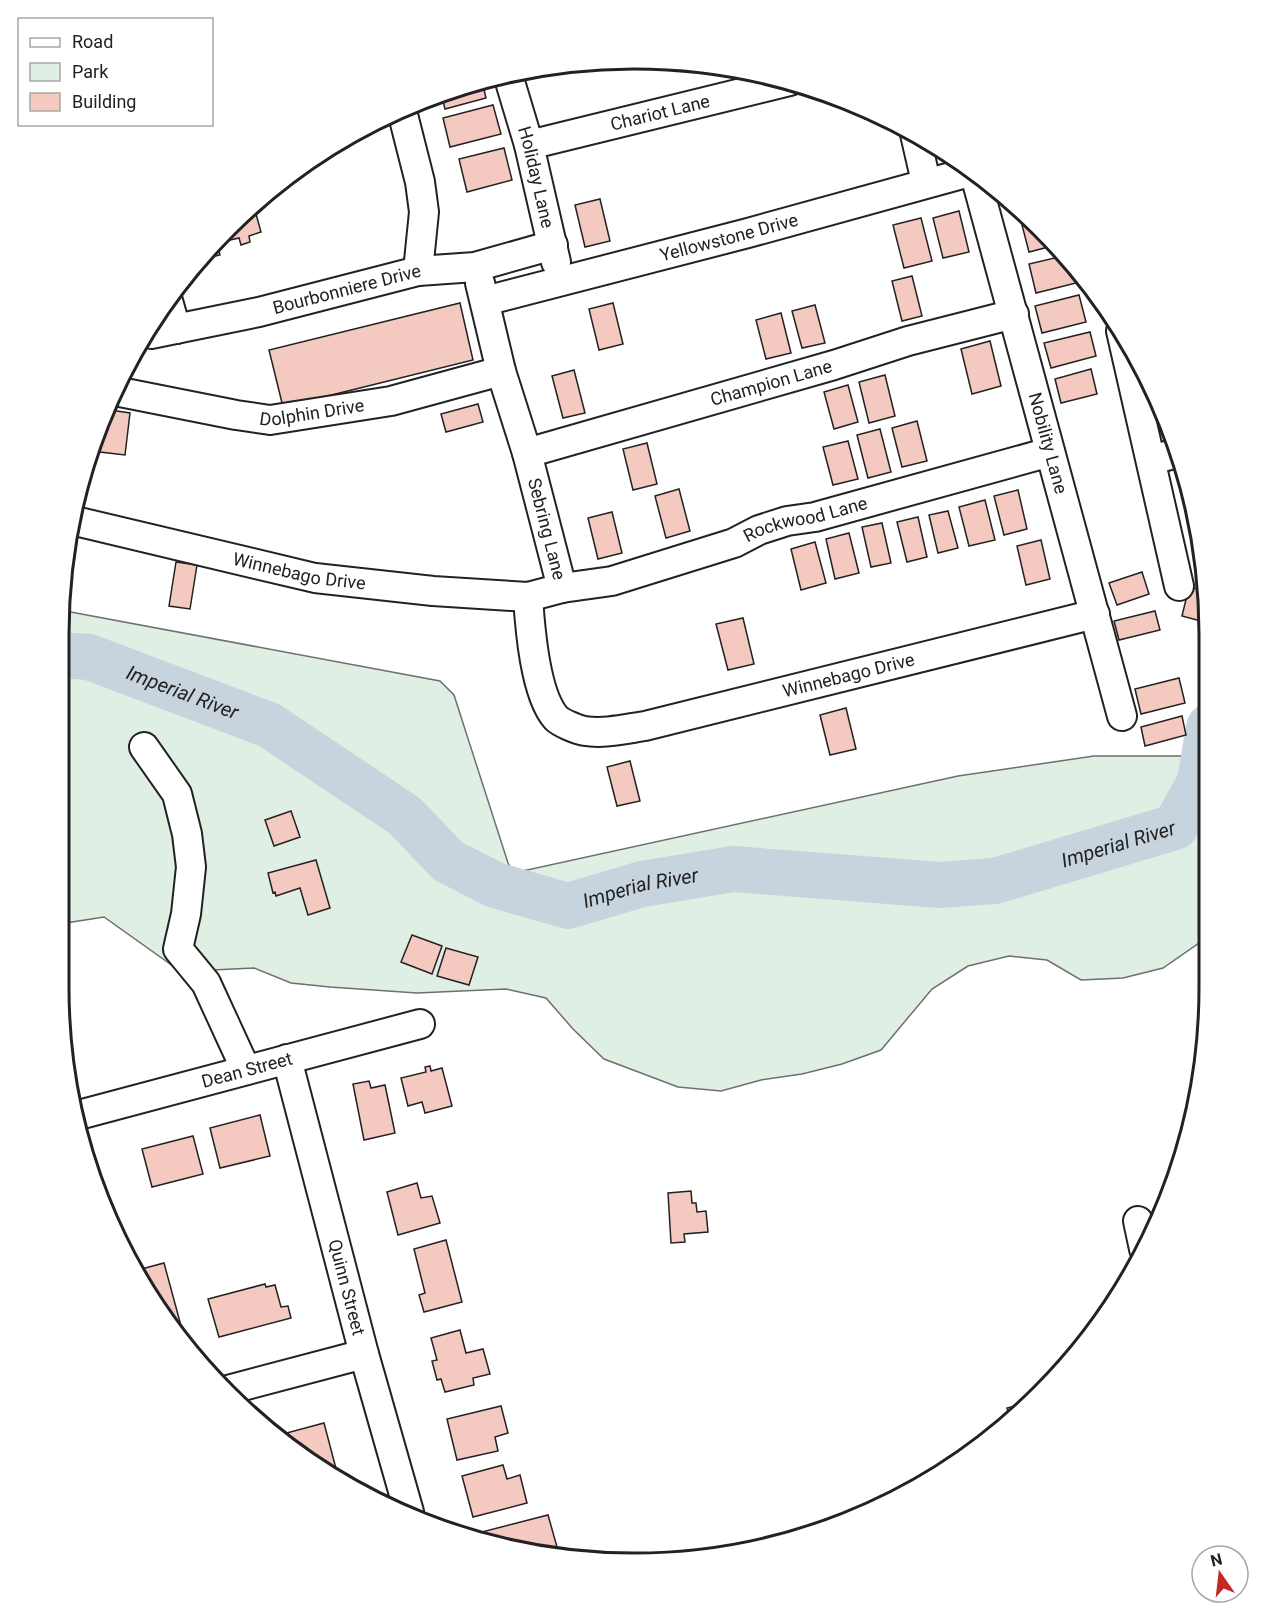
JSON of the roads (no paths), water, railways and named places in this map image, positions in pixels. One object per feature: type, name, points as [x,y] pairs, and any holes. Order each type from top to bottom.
[{"type":"street","name":"Holiday Lane","points":[[510,83],[529,145],[553,245],[559,282]]},
{"type":"street","name":"Chariot Lane","points":[[529,145],[770,86]]},
{"type":"street","name":"Bourbonniere Drive","points":[[164,331],[259,312],[418,271],[424,212],[420,182],[404,118]]},
{"type":"street","points":[[918,146],[926,182]]},
{"type":"street","name":"Yellowstone Drive","points":[[485,301],[961,174]]},
{"type":"street","name":"Nobility Lane","points":[[978,186],[1122,716]]},
{"type":"street","points":[[418,271],[475,267],[553,245]]},
{"type":"street","name":"Sebring Lane","points":[[475,267],[501,371],[527,453],[562,588],[528,597],[531,634],[543,694],[556,719],[583,731],[601,731]]},
{"type":"street","name":"Champion Lane","points":[[527,453],[834,365],[908,341],[1014,314]]},
{"type":"street","points":[[1128,361],[1179,586]]},
{"type":"street","name":"Dolphin Drive","points":[[123,393],[270,420],[391,401],[501,371]]},
{"type":"street","name":"Rockwood Lane","points":[[562,588],[612,581],[734,543],[759,530],[787,521],[815,517],[1050,452]]},
{"type":"street","points":[[1152,460],[1170,455]]},
{"type":"street","name":"Winnebago Drive","points":[[80,522],[315,578],[433,591],[528,597]]},
{"type":"street","name":"Winnebago Drive","points":[[601,731],[645,726],[1095,614]]},
{"type":"street","points":[[144,747],[177,794],[187,834],[191,867],[186,914],[178,949],[206,983],[246,1070]]},
{"type":"street","name":"Dean Street","points":[[83,1114],[420,1024]]},
{"type":"street","name":"Quinn Street","points":[[287,1059],[364,1354],[407,1505]]},
{"type":"street","points":[[1138,1221],[1141,1237]]},
{"type":"street","points":[[234,1388],[364,1354]]},
{"type":"waterway","name":"Imperial River","points":[[69,656],[89,657],[269,725],[405,816],[448,861],[495,885],[568,906],[642,884],[733,869],[940,885],[995,881],[1175,827],[1199,784]]}]
